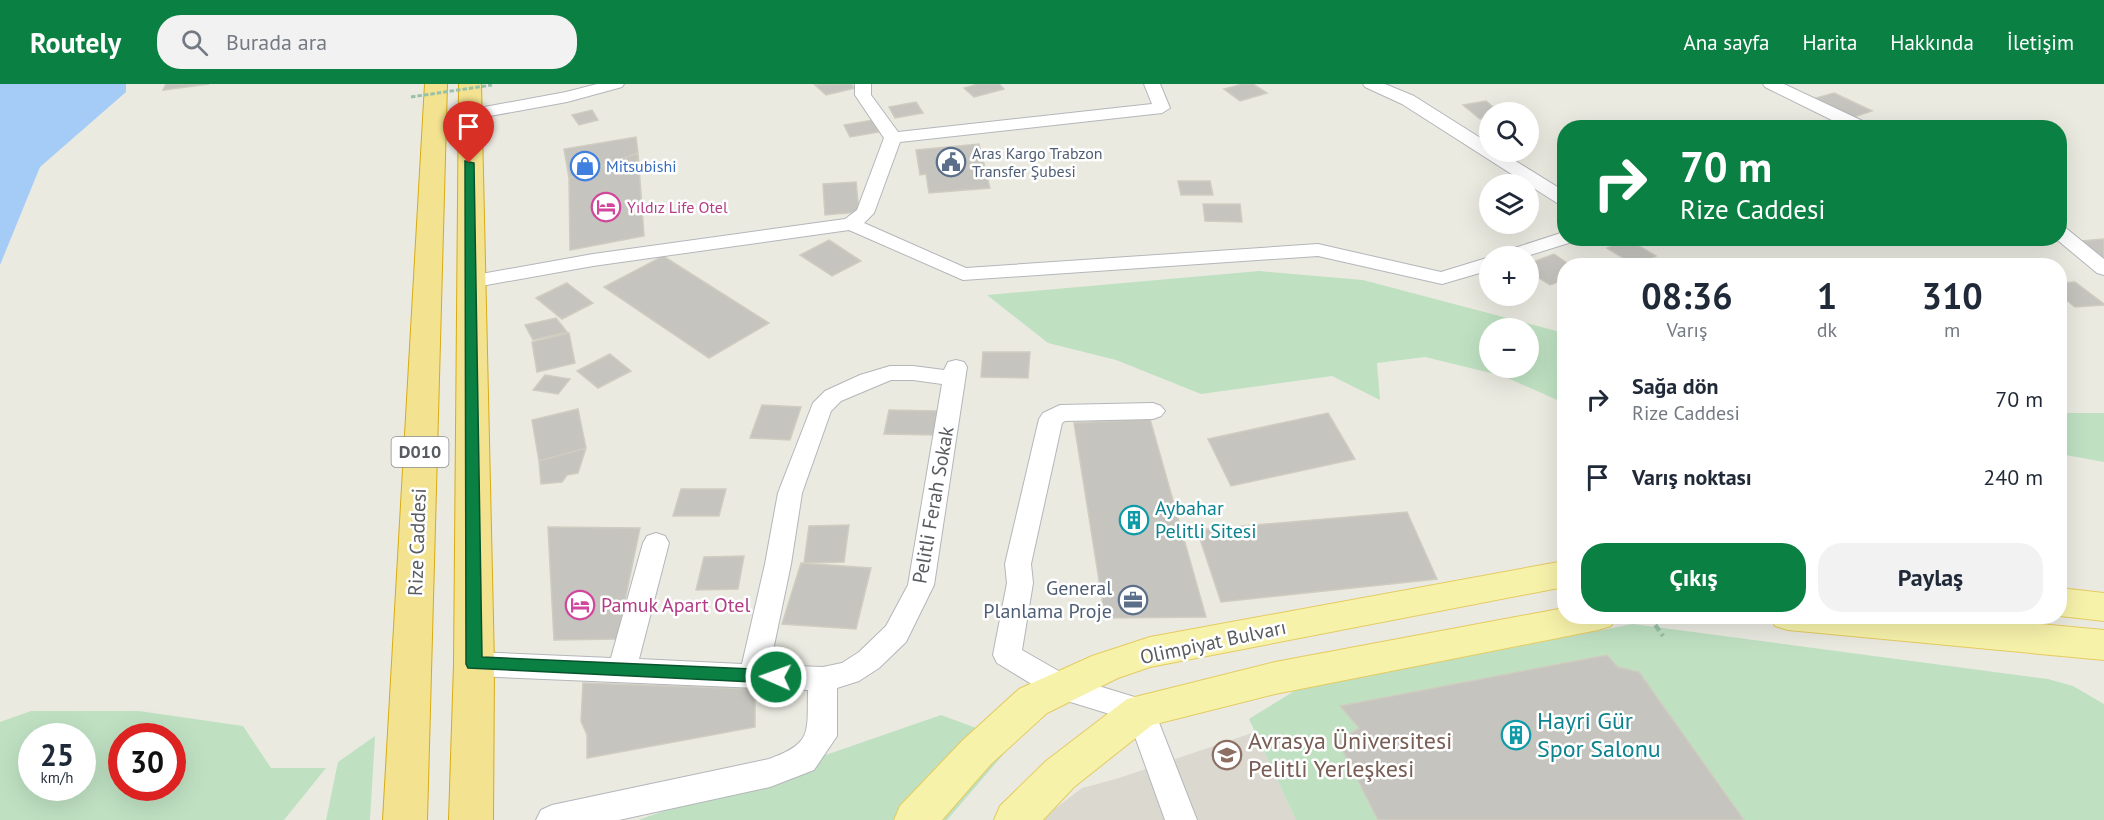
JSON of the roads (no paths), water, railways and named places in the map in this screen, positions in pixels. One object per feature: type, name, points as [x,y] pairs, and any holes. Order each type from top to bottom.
[{"type":"highway","name":"Rize Caddesi","points":[[405,820],[423,91]]},
{"type":"highway","name":"D010","points":[[469,100],[474,664],[471,820]]},
{"type":"main road","name":"Olimpiyat Bulvarı","points":[[915,820],[977,752],[1033,701],[1105,667],[1150,652],[1557,575]]},
{"type":"main road","points":[[2067,603],[2104,607]]},
{"type":"main road","points":[[1015,820],[1059,774],[1141,711],[1275,678],[1557,624]]},
{"type":"main road","points":[[1875,624],[2104,645]]},
{"type":"street","points":[[469,100],[567,97],[616,84]]},
{"type":"street","points":[[863,84],[863,95],[892,138]]},
{"type":"street","points":[[892,138],[1162,108],[1152,84]]},
{"type":"street","points":[[1371,84],[1408,100],[1557,196]]},
{"type":"street","points":[[1771,84],[1846,120]]},
{"type":"street","points":[[470,282],[593,260],[851,224],[865,213],[892,138]]},
{"type":"street","points":[[851,224],[963,274],[1318,250],[1442,278],[1479,266]]},
{"type":"street","points":[[2067,239],[2104,269]]},
{"type":"street","points":[[1539,246],[1557,241]]},
{"type":"street","name":"Pelitli Ferah Sokak","points":[[474,664],[622,670],[753,676],[823,679],[849,673],[868,660],[896,634],[921,585],[955,373],[890,373],[833,396],[821,408],[790,493],[778,564],[753,676]]},
{"type":"street","points":[[1153,411],[1060,413],[1051,419],[1018,564],[1020,583],[1007,655],[1061,687],[1141,711],[1181,820]]},
{"type":"street","points":[[622,670],[657,543]]},
{"type":"street","points":[[552,820],[770,773],[803,760],[822,736],[823,679]]},
{"type":"water","points":[[0,84],[126,84],[126,92],[40,167],[0,265]]},
{"type":"place","name":"Aras Kargo Trabzon Transfer Şubesi","points":[[951,162]]},
{"type":"place","name":"Mitsubishi","points":[[585,166]]},
{"type":"place","name":"Yıldız Life Otel","points":[[606,207]]},
{"type":"place","name":"Aybahar Pelitli Sitesi","points":[[1134,520]]},
{"type":"place","name":"General Planlama Proje","points":[[1133,600]]},
{"type":"place","name":"Pamuk Apart Otel","points":[[580,605]]},
{"type":"place","name":"Hayri Gür Spor Salonu","points":[[1516,735]]},
{"type":"place","name":"Avrasya Üniversitesi Pelitli Yerleşkesi","points":[[1227,755]]}]
